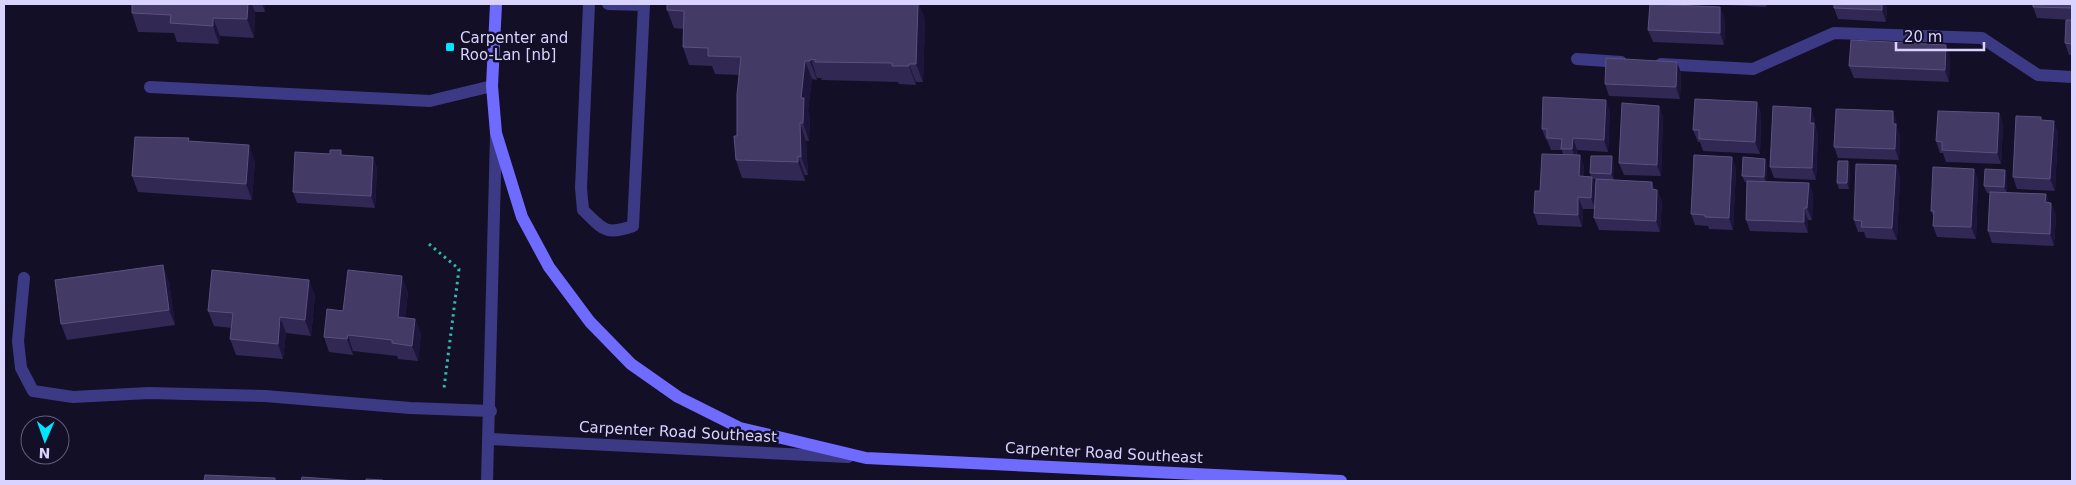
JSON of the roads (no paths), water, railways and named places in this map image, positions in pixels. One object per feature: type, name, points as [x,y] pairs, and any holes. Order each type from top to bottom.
[{"type":"street","name":"Carpenter Road Southeast","points":[[487,481],[490,439],[496,133],[492,86],[496,4]]},
{"type":"street","points":[[589,4],[581,188],[582,210],[601,228],[615,232],[633,226],[644,5],[608,4]]},
{"type":"street","points":[[1577,59],[1753,69],[1834,33],[1982,38],[2038,76],[2072,77]]},
{"type":"street","points":[[150,87],[430,101],[492,86]]},
{"type":"street","name":"Carpenter Road Southeast","points":[[496,133],[522,217],[548,267],[590,322],[631,364],[678,397],[740,428],[866,458]]},
{"type":"street","points":[[24,278],[18,341],[21,368],[33,391],[73,397],[149,393],[265,396],[441,409],[490,410]]},
{"type":"street","name":"Carpenter Road Southeast","points":[[490,439],[866,458],[1175,477],[1341,481]]},
{"type":"place","name":"Carpenter and Roo-Lan [nb]","points":[[450,47]]}]
